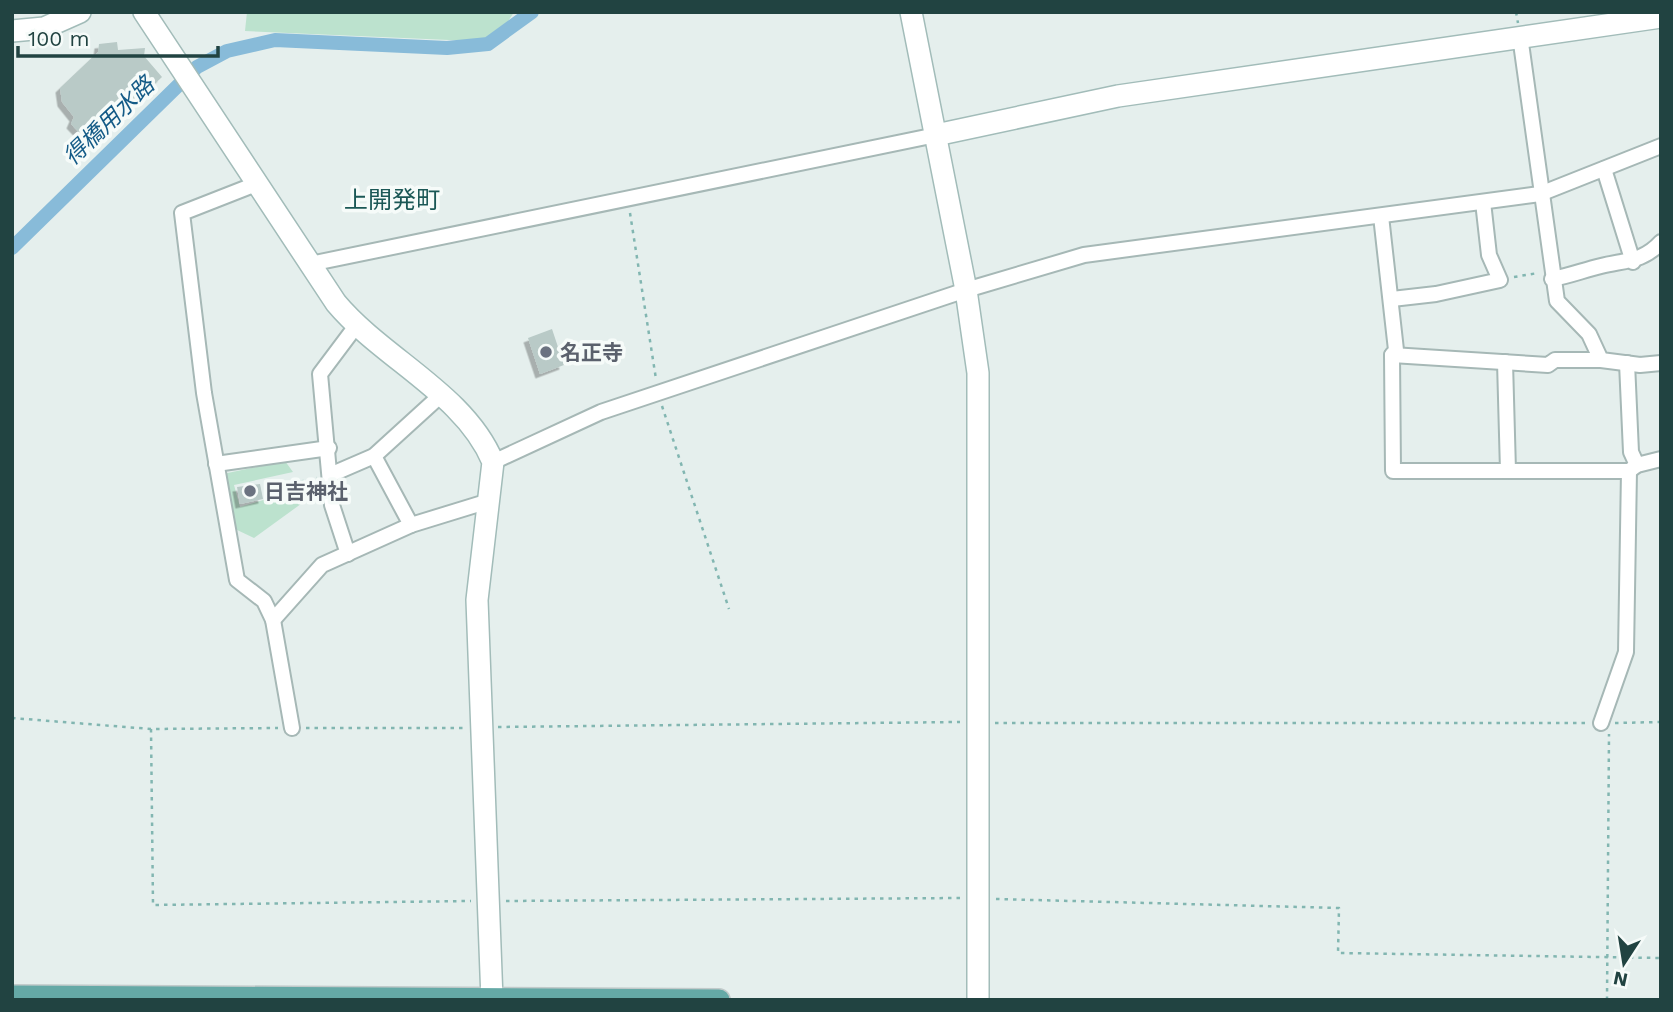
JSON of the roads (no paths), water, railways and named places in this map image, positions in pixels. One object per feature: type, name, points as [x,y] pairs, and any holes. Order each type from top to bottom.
[{"type":"main road","points":[[12,996],[719,1000]]},
{"type":"street","points":[[12,31],[44,28],[80,12]]},
{"type":"street","points":[[144,12],[310,264],[356,326],[442,395],[478,433],[493,462],[477,600],[484,728],[492,999]]},
{"type":"street","points":[[911,12],[966,290],[978,373],[978,1000]]},
{"type":"street","points":[[310,264],[1118,96],[1661,17]]},
{"type":"street","points":[[1520,36],[1551,275],[1557,301],[1589,334],[1601,360]]},
{"type":"street","points":[[493,462],[601,412],[966,290],[1084,255],[1540,194],[1661,146]]},
{"type":"street","points":[[1604,169],[1633,262]]},
{"type":"street","points":[[256,184],[182,213],[216,464],[237,580],[264,601],[273,620],[292,727]]},
{"type":"street","points":[[1392,299],[1436,295],[1500,280],[1485,238],[1483,202]]},
{"type":"street","points":[[1381,216],[1396,350],[1392,355],[1393,471],[1633,468],[1661,459]]},
{"type":"street","points":[[1551,275],[1633,262],[1661,242]]},
{"type":"street","points":[[348,554],[332,505],[320,374],[356,326]]},
{"type":"street","points":[[1392,355],[1548,365],[1555,360],[1661,363]]},
{"type":"street","points":[[1505,362],[1508,471]]},
{"type":"street","points":[[1605,723],[1626,652],[1633,468],[1627,363]]},
{"type":"street","points":[[330,475],[374,456],[442,395]]},
{"type":"street","points":[[216,464],[328,448]]},
{"type":"street","points":[[374,456],[411,525]]},
{"type":"street","points":[[273,620],[323,565],[411,525],[489,501]]},
{"type":"waterway","name":"得橋用水路","points":[[12,248],[197,67],[227,51],[275,40],[447,48],[488,44],[532,12]]},
{"type":"place","name":"名正寺","points":[[546,352]]},
{"type":"place","name":"日吉神社","points":[[250,491]]},
{"type":"district","name":"上開発町","points":[[392,200]]}]
